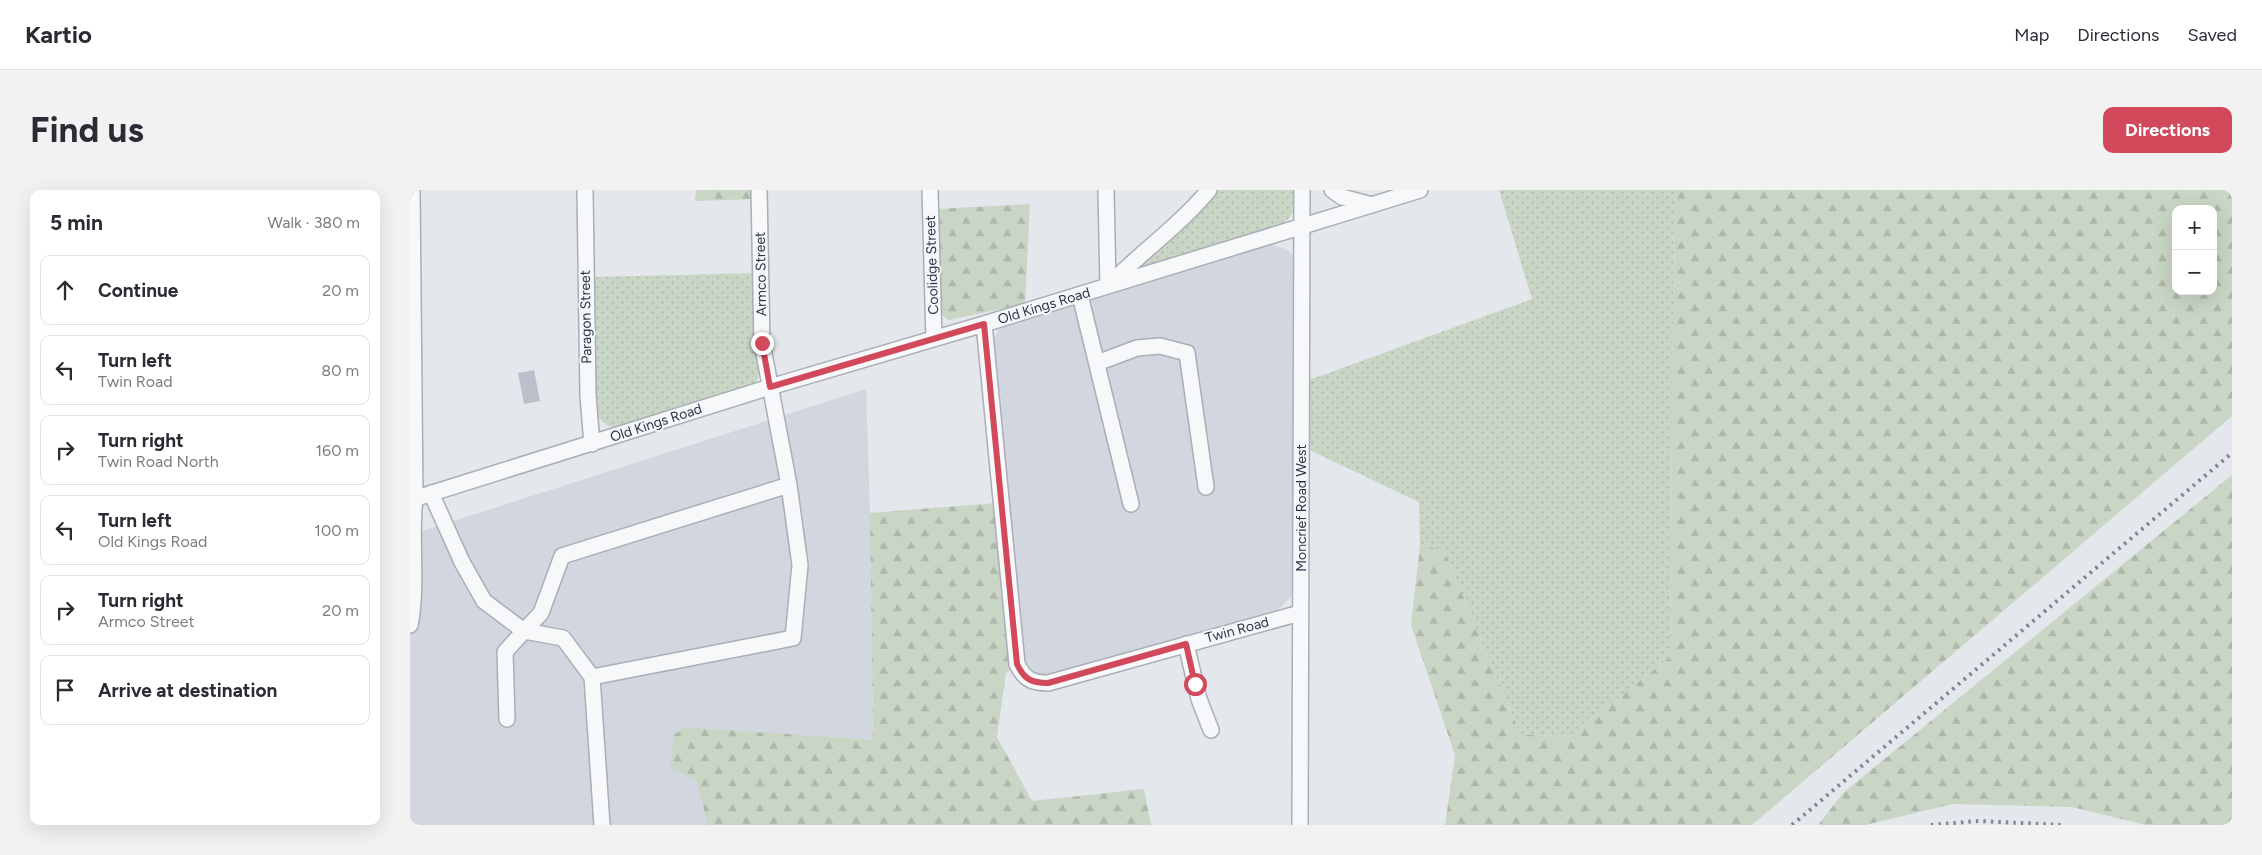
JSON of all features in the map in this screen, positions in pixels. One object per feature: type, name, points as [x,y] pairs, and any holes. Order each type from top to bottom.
[{"type":"street","points":[[410,625],[413,574],[412,190]]},
{"type":"street","name":"Paragon Street","points":[[585,190],[588,396],[592,444]]},
{"type":"street","name":"Armco Street","points":[[592,677],[793,638],[800,565],[789,485],[762,343],[760,190]]},
{"type":"street","name":"Coolidge Street","points":[[930,190],[934,339]]},
{"type":"street","points":[[1106,190],[1108,286]]},
{"type":"street","points":[[1108,286],[1133,261],[1190,212],[1209,190]]},
{"type":"street","name":"Moncrief Road West","points":[[1300,825],[1302,190]]},
{"type":"street","points":[[1332,190],[1342,197],[1372,205]]},
{"type":"street","name":"Old Kings Road","points":[[412,499],[770,387],[984,324],[1420,190]]},
{"type":"street","points":[[1080,294],[1131,504]]},
{"type":"street","name":"Twin Road","points":[[984,324],[1017,664],[1022,675],[1029,681],[1048,683],[1300,613]]},
{"type":"street","points":[[1097,363],[1137,348],[1160,346],[1187,353],[1206,487]]},
{"type":"street","points":[[507,719],[505,652],[541,613],[562,556],[789,485]]},
{"type":"street","points":[[431,493],[462,562],[484,602],[524,631],[563,638],[592,677],[602,825]]},
{"type":"street","points":[[1186,644],[1199,699],[1211,730]]},
{"type":"shaded area","points":[[1271,245],[1287,249],[1296,260],[1295,587],[1290,598],[1276,611],[1047,676],[1032,672],[1021,654],[992,341],[999,329]]},
{"type":"shaded area","points":[[866,389],[870,513],[873,740],[685,728],[708,825],[410,825],[410,535]]},
{"type":"green space","points":[[696,190],[755,190],[755,199],[695,201]]},
{"type":"green space","points":[[1215,190],[1295,190],[1292,214],[1281,226],[1138,269],[1136,266]]},
{"type":"green space","points":[[1499,190],[1674,190],[1670,657],[1569,737],[1520,734],[1444,550],[1420,545],[1419,502],[1307,449],[1309,380],[1532,299]]},
{"type":"green space","points":[[1674,190],[2232,190],[2232,416],[1752,825],[1445,825],[1455,755],[1411,625],[1420,545],[1444,550],[1520,734],[1569,737],[1670,657]]},
{"type":"green space","points":[[1030,204],[1025,304],[949,320],[938,312],[936,209]]},
{"type":"green space","points":[[756,273],[759,373],[756,383],[748,388],[617,429],[601,420],[594,403],[594,277]]},
{"type":"green space","points":[[2232,475],[2232,825],[2146,825],[2072,807],[1953,804],[1865,825],[1818,825],[1843,793]]},
{"type":"green space","points":[[996,503],[1012,669],[1006,673],[997,737],[1032,801],[1144,789],[1151,825],[708,825],[696,780],[670,768],[674,735],[685,727],[873,740],[870,513]]},
{"type":"building","points":[[534,370],[540,401],[524,404],[518,373]]},
{"type":"railway","points":[[1792,825],[2232,453]]},
{"type":"railway","points":[[1931,825],[1978,821],[2063,825]]},
{"type":"route","points":[[762,343],[770,387],[984,324],[1017,664],[1022,675],[1029,681],[1048,683],[1186,644],[1195,684]]}]
